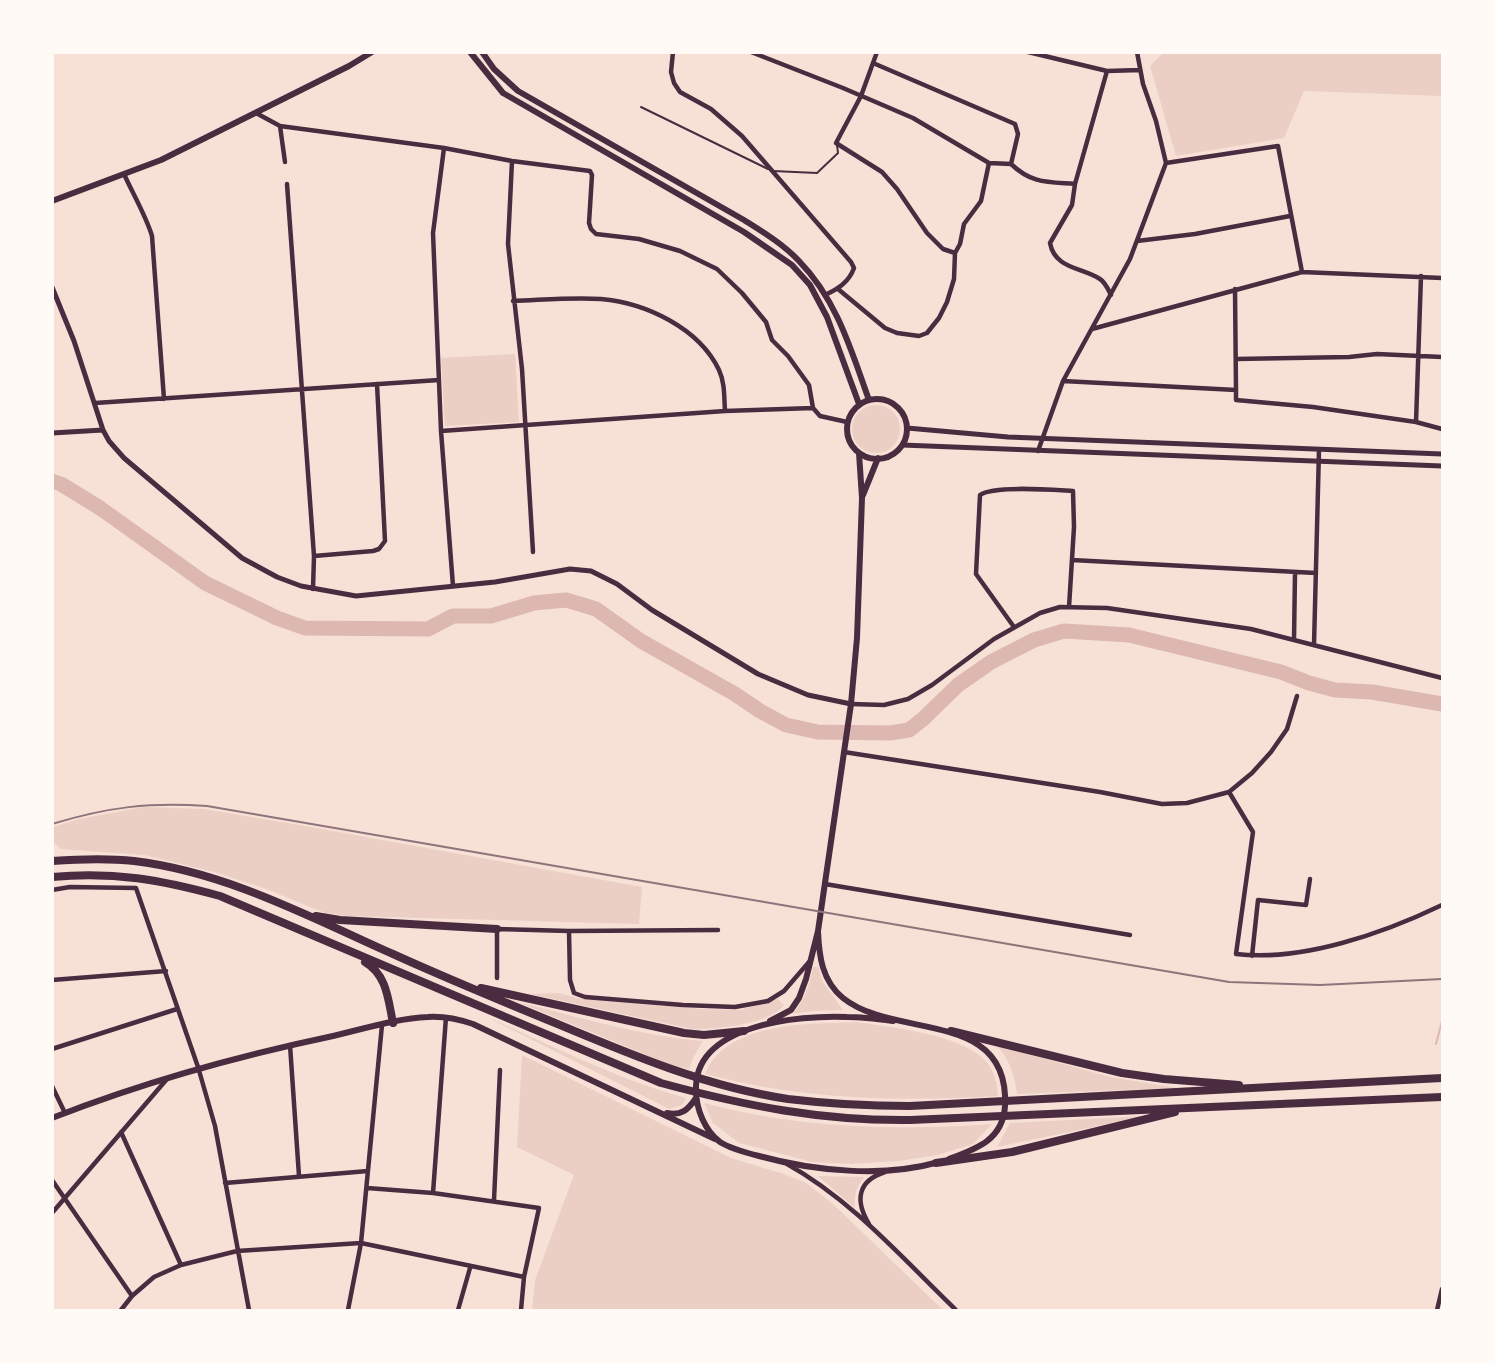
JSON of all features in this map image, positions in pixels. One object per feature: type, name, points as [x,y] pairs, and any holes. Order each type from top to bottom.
[{"type":"highway","points":[[52,861],[87,858],[133,861],[176,868],[224,882],[458,983],[665,1068],[729,1086],[787,1098],[848,1105],[910,1106],[1443,1078]]},
{"type":"highway","points":[[52,878],[98,874],[131,876],[172,883],[220,896],[661,1083],[725,1101],[786,1112],[848,1119],[970,1118],[1443,1097]]},
{"type":"highway","points":[[300,913],[340,920],[497,929]]},
{"type":"highway","points":[[340,947],[372,966],[380,974],[385,985],[393,1023]]},
{"type":"highway","points":[[458,983],[684,1033],[704,1035],[744,1031]]},
{"type":"highway","points":[[951,1031],[1122,1073],[1164,1079],[1274,1088]]},
{"type":"highway","points":[[936,1163],[1012,1152],[1194,1108]]},
{"type":"main road","points":[[52,201],[161,160],[372,52]]},
{"type":"main road","points":[[470,52],[503,93],[744,232],[792,265],[817,297],[840,347],[859,404]]},
{"type":"main road","points":[[482,52],[494,69],[518,91],[723,208],[777,242],[799,260],[827,294],[843,327],[869,400]]},
{"type":"main road","points":[[869,400],[885,400],[895,405],[905,418],[907,429],[902,445],[894,453],[878,458],[859,453],[852,446],[848,437],[847,422],[852,412],[859,404],[869,400]]},
{"type":"main road","points":[[721,1142],[710,1132],[704,1122],[696,1098],[695,1085],[698,1074],[706,1057],[716,1045],[744,1031],[779,1018],[791,1010],[799,998],[818,931],[850,712],[857,638],[862,498],[859,453]]},
{"type":"main road","points":[[862,498],[878,458]]},
{"type":"main road","points":[[818,931],[820,963],[840,996],[862,1010],[893,1021]]},
{"type":"main road","points":[[52,1118],[198,1067],[382,1025],[427,1017],[446,1017],[473,1024],[721,1142],[785,1163],[822,1169],[860,1171],[936,1163],[978,1148],[993,1136],[1001,1123],[1005,1109],[1005,1087],[994,1060],[973,1041],[951,1031],[847,1016],[797,1019],[756,1027]]},
{"type":"main road","points":[[658,1111],[679,1114],[690,1107],[696,1098]]},
{"type":"street","points":[[673,52],[671,72],[680,92],[722,117],[742,136],[851,262],[854,268],[850,278],[838,289],[817,297]]},
{"type":"street","points":[[751,52],[913,118],[989,163],[1011,164],[1024,176],[1044,182],[1075,184]]},
{"type":"street","points":[[877,52],[861,96],[837,143],[882,172],[897,189],[927,233],[942,249],[955,253]]},
{"type":"street","points":[[1028,52],[1107,71],[1140,70]]},
{"type":"street","points":[[1038,451],[1064,381],[1111,295],[1137,241],[1166,163],[1156,120],[1143,84],[1137,52]]},
{"type":"street","points":[[873,63],[1015,124],[1018,135],[1011,164]]},
{"type":"street","points":[[1107,71],[1075,184],[1072,205],[1050,243],[1052,254],[1063,263],[1103,280],[1111,295]]},
{"type":"street","points":[[256,113],[280,126],[590,171],[592,175],[589,223],[596,234],[639,239],[680,251],[717,269],[742,293],[766,322],[772,340],[788,356],[809,385],[813,408],[820,416],[847,422]]},
{"type":"street","points":[[280,126],[285,162]]},
{"type":"street","points":[[1166,163],[1278,146],[1302,272]]},
{"type":"street","points":[[444,148],[433,233],[441,431],[453,586]]},
{"type":"street","points":[[512,161],[508,244],[522,369],[533,552]]},
{"type":"street","points":[[838,289],[885,328],[897,333],[919,336],[927,333],[947,302],[954,279],[955,253],[960,244],[964,224],[981,201],[989,163]]},
{"type":"street","points":[[124,174],[149,224],[152,236],[164,399]]},
{"type":"street","points":[[287,184],[314,556],[313,590]]},
{"type":"street","points":[[1137,241],[1195,234],[1290,216]]},
{"type":"street","points":[[1092,329],[1302,272],[1443,278]]},
{"type":"street","points":[[1416,422],[1421,276]]},
{"type":"street","points":[[52,287],[74,341],[103,430],[109,441],[124,458],[242,558],[277,577],[313,590],[356,596],[495,582],[570,569],[591,571],[758,674],[808,695],[865,706],[885,705],[908,699],[994,639],[1040,613],[1060,607],[1107,608],[1251,629],[1443,678]]},
{"type":"street","points":[[1235,289],[1236,400],[1313,407],[1416,422],[1443,429]]},
{"type":"street","points":[[513,301],[601,299],[636,307],[671,322],[685,330],[712,358],[720,371],[724,386],[725,411]]},
{"type":"street","points":[[1236,359],[1349,357],[1377,354],[1443,357]]},
{"type":"street","points":[[95,403],[439,380]]},
{"type":"street","points":[[1064,381],[1236,390]]},
{"type":"street","points":[[314,556],[373,551],[379,549],[386,541],[377,384]]},
{"type":"street","points":[[441,431],[725,411],[813,408]]},
{"type":"street","points":[[907,429],[1044,439],[1443,454]]},
{"type":"street","points":[[52,433],[103,430]]},
{"type":"street","points":[[902,445],[1443,466]]},
{"type":"street","points":[[1314,645],[1319,450]]},
{"type":"street","points":[[1014,627],[976,574],[980,495],[990,490],[1073,491],[1069,607]]},
{"type":"street","points":[[1072,560],[1316,573]]},
{"type":"street","points":[[1294,640],[1295,573]]},
{"type":"street","points":[[844,752],[1100,792],[1162,804],[1187,803],[1229,792],[1252,773],[1287,729],[1297,696]]},
{"type":"street","points":[[1229,792],[1253,832],[1236,954],[1252,956],[1301,953],[1363,935],[1420,915],[1443,904]]},
{"type":"street","points":[[1252,956],[1258,900],[1306,906],[1310,879]]},
{"type":"street","points":[[825,884],[1130,935]]},
{"type":"street","points":[[52,890],[70,887],[136,888],[198,1067],[215,1126],[249,1311]]},
{"type":"street","points":[[497,978],[497,929],[718,930]]},
{"type":"street","points":[[569,931],[570,980],[574,993],[585,997],[735,1007],[768,1001],[784,991],[811,959]]},
{"type":"street","points":[[52,980],[166,971]]},
{"type":"street","points":[[52,1048],[177,1009]]},
{"type":"street","points":[[433,1193],[446,1017]]},
{"type":"street","points":[[348,1311],[361,1243],[382,1025]]},
{"type":"street","points":[[290,1045],[299,1176]]},
{"type":"street","points":[[494,1200],[500,1070]]},
{"type":"street","points":[[52,1212],[169,1077]]},
{"type":"street","points":[[52,1086],[65,1113]]},
{"type":"street","points":[[121,1132],[181,1265]]},
{"type":"street","points":[[785,1163],[827,1189],[873,1228],[956,1311]]},
{"type":"street","points":[[873,1228],[861,1209],[861,1192],[873,1177],[896,1169]]},
{"type":"street","points":[[225,1183],[368,1171]]},
{"type":"street","points":[[52,1180],[66,1197],[132,1296]]},
{"type":"street","points":[[367,1188],[494,1200],[539,1208],[524,1278],[521,1311]]},
{"type":"street","points":[[121,1311],[132,1296],[154,1277],[181,1265],[237,1251],[361,1243],[524,1278]]},
{"type":"street","points":[[458,1311],[470,1268]]},
{"type":"street","points":[[1437,1311],[1443,1289]]},
{"type":"lane","points":[[641,107],[772,171],[817,173],[838,153],[837,143]]},
{"type":"shaded area","points":[[1164,52],[1442,53],[1442,96],[1304,91],[1284,138],[1176,156],[1150,66]]},
{"type":"shaded area","points":[[515,354],[519,422],[445,426],[441,358]]},
{"type":"shaded area","points":[[876,405],[893,412],[900,429],[893,446],[876,453],[859,446],[852,429],[859,412]]},
{"type":"shaded area","points":[[144,807],[204,809],[642,887],[639,924],[347,916],[325,913],[266,889],[214,872],[144,855],[61,849],[53,842],[53,827],[79,819]]},
{"type":"shaded area","points":[[813,967],[818,967],[823,982],[843,1010],[793,1014],[806,992]]},
{"type":"shaded area","points":[[559,993],[577,998],[702,1009],[740,1010],[778,999],[784,1005],[777,1012],[755,1021],[727,1027],[692,1029],[530,994]]},
{"type":"shaded area","points":[[518,1002],[633,1030],[703,1041],[689,1069],[666,1063]]},
{"type":"shaded area","points":[[485,1016],[609,1071],[686,1098],[682,1105],[669,1109]]},
{"type":"shaded area","points":[[857,1022],[928,1034],[965,1046],[989,1065],[993,1072],[998,1096],[924,1099],[851,1097],[778,1089],[705,1074],[716,1057],[731,1044],[750,1035],[794,1025]]},
{"type":"shaded area","points":[[996,1045],[1110,1077],[1178,1088],[1017,1094],[1011,1068]]},
{"type":"shaded area","points":[[522,1055],[731,1158],[806,1183],[832,1203],[943,1310],[532,1310],[535,1280],[574,1175],[517,1147]]},
{"type":"shaded area","points":[[704,1103],[775,1118],[847,1126],[920,1127],[992,1124],[973,1144],[938,1155],[899,1161],[852,1164],[812,1162],[739,1143],[713,1123]]},
{"type":"shaded area","points":[[1146,1116],[997,1147],[1010,1123]]},
{"type":"shaded area","points":[[818,1176],[864,1177],[856,1192],[855,1208]]},
{"type":"waterway","points":[[52,481],[100,508],[205,583],[277,618],[305,628],[428,629],[453,616],[491,616],[534,603],[566,600],[596,609],[641,641],[786,725],[818,732],[890,733],[909,730],[958,685],[991,662],[1034,640],[1064,631],[1129,635],[1281,672],[1335,690],[1372,692],[1442,704]]},
{"type":"waterway","points":[[1436,1044],[1442,1021]]},
{"type":"railway","points":[[52,824],[92,813],[129,807],[207,806],[1229,982],[1320,985],[1442,979]]}]
